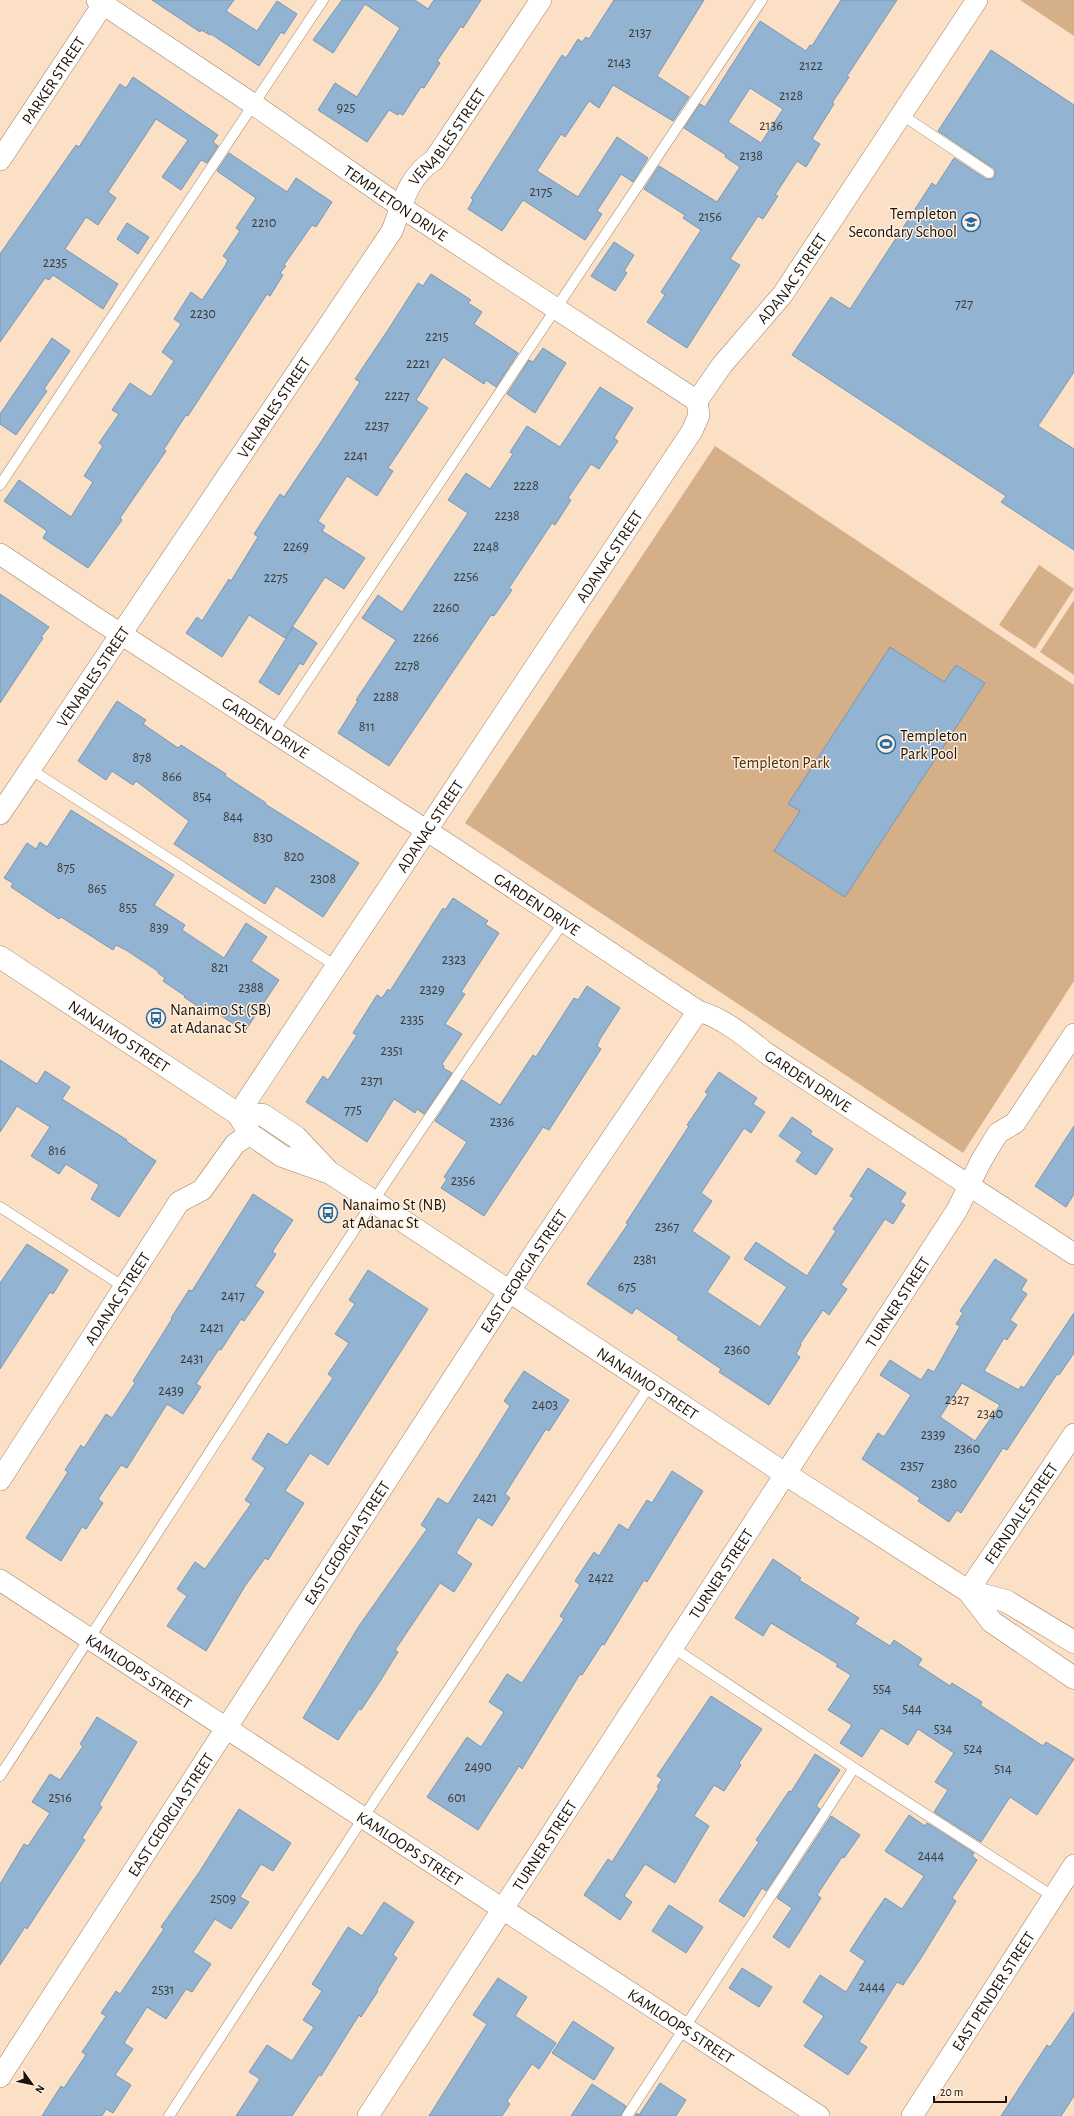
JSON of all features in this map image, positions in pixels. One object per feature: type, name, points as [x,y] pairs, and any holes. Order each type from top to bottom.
[{"type":"main road","name":"NANAIMO STREET","points":[[0,958],[238,1114],[250,1134],[282,1156],[329,1172]]},
{"type":"main road","name":"NANAIMO STREET","points":[[238,1114],[263,1115],[296,1137],[329,1172],[784,1474],[968,1592],[992,1622],[1074,1678]]},
{"type":"main road","name":"NANAIMO STREET","points":[[968,1592],[1006,1601],[1074,1642]]},
{"type":"street","name":"VENABLES STREET","points":[[0,814],[392,231],[406,191],[421,168],[434,160],[541,0]]},
{"type":"street","name":"ADANAC STREET","points":[[238,1114],[692,431],[699,415],[697,401],[722,365],[783,294],[977,0]]},
{"type":"street","name":"TEMPLETON DRIVE","points":[[102,1],[401,207],[697,401]]},
{"type":"street","name":"PARKER STREET","points":[[0,160],[102,1]]},
{"type":"street","name":"GARDEN DRIVE","points":[[0,554],[121,634],[426,830],[698,1011],[713,1015],[766,1053],[1074,1254]]},
{"type":"street","name":"EAST GEORGIA STREET","points":[[0,2078],[509,1292],[698,1011]]},
{"type":"street","name":"TURNER STREET","points":[[368,2116],[957,1210],[980,1161],[998,1133],[1015,1123],[1074,1034]]},
{"type":"street","name":"ADANAC STREET","points":[[0,1480],[179,1202],[202,1190],[235,1144],[250,1134]]},
{"type":"street","name":"FERNDALE STREET","points":[[968,1592],[1074,1434]]},
{"type":"street","name":"KAMLOOPS STREET","points":[[0,1580],[819,2116]]},
{"type":"street","name":"EAST PENDER STREET","points":[[912,2116],[1074,1865]]},
{"type":"lane","points":[[0,485],[323,0]]},
{"type":"lane","points":[[273,732],[762,0]]},
{"type":"lane","points":[[902,115],[989,173]]},
{"type":"lane","points":[[30,768],[336,966]]},
{"type":"lane","points":[[0,1776],[248,1392],[563,922]]},
{"type":"lane","points":[[0,1207],[124,1287]]},
{"type":"lane","points":[[169,2116],[363,1818],[650,1385]]},
{"type":"lane","points":[[672,1647],[854,1768],[1054,1897]]},
{"type":"lane","points":[[627,2116],[854,1768]]},
{"type":"green space","points":[[1020,0],[1074,0],[1074,36]]},
{"type":"green space","name":"Templeton Park","points":[[715,446],[1074,685],[1074,981],[963,1153],[465,823]]},
{"type":"green space","points":[[1039,565],[1074,589],[1035,649],[999,625]]},
{"type":"green space","points":[[1074,600],[1074,675],[1040,652]]},
{"type":"building","points":[[152,0],[234,0],[226,11],[257,31],[277,1],[297,14],[284,34],[281,32],[259,66],[211,34],[210,35],[201,30],[200,32]]},
{"type":"building","points":[[342,0],[415,0],[428,9],[434,0],[481,0],[463,28],[461,26],[437,61],[440,63],[424,88],[421,87],[403,115],[399,113],[398,115],[389,110],[367,142],[318,110],[335,83],[357,97],[400,28],[365,4],[333,53],[313,40]]},
{"type":"building","points":[[614,0],[704,0],[657,76],[689,97],[673,121],[613,85],[599,108],[589,101],[565,137],[561,134],[537,171],[578,197],[617,137],[648,158],[633,182],[621,174],[597,211],[602,214],[585,240],[523,200],[502,231],[468,209],[473,200],[471,198],[562,55],[566,58],[578,39],[582,42],[586,37],[589,39]]},
{"type":"building","points":[[841,0],[897,0],[847,76],[849,77],[832,103],[834,104],[812,139],[820,144],[806,167],[797,161],[775,195],[778,196],[763,219],[758,216],[730,259],[740,265],[687,348],[647,322],[665,295],[661,292],[701,230],[683,218],[685,215],[644,189],[659,166],[717,202],[740,167],[725,157],[726,155],[684,128],[700,104],[705,107],[760,21],[806,51],[810,45],[812,46]],"holes":[[[750,88],[783,109],[761,143],[728,122]]]},
{"type":"building","name":"Templeton Secondary School","points":[[991,50],[1074,105],[1074,372],[1038,426],[1074,449],[1074,550],[1001,502],[1006,496],[792,355],[831,297],[850,309],[932,183],[936,186],[954,158],[986,179],[992,179],[995,176],[995,170],[993,168],[938,131]]},
{"type":"building","points":[[133,77],[218,135],[213,142],[218,146],[207,163],[201,160],[181,190],[162,177],[188,140],[156,119],[108,192],[116,198],[98,225],[86,217],[65,249],[118,284],[103,309],[53,275],[49,280],[45,278],[0,342],[0,254],[76,145],[79,147],[120,84],[126,88]]},
{"type":"building","points":[[229,153],[287,192],[296,178],[332,202],[316,227],[312,225],[284,265],[286,266],[280,273],[283,275],[270,296],[267,294],[188,416],[186,415],[164,449],[166,451],[120,518],[122,520],[88,568],[43,538],[47,531],[4,501],[19,480],[71,517],[93,482],[84,476],[103,446],[99,443],[119,414],[112,410],[130,383],[151,397],[174,361],[162,352],[181,324],[174,319],[191,292],[202,300],[225,266],[228,260],[223,256],[240,231],[236,228],[256,198],[217,171]]},
{"type":"building","points":[[127,223],[149,237],[138,254],[117,239]]},
{"type":"building","points":[[614,242],[634,255],[624,271],[627,273],[615,291],[591,276]]},
{"type":"building","points":[[431,274],[471,300],[468,303],[482,312],[474,324],[518,353],[496,387],[486,380],[484,384],[443,357],[416,400],[428,408],[388,468],[393,471],[377,496],[347,476],[318,521],[325,526],[322,531],[365,558],[344,589],[325,577],[285,638],[249,615],[222,657],[186,633],[197,617],[202,621],[229,579],[231,581],[258,537],[254,534],[280,494],[284,497],[321,442],[360,382],[355,379],[418,283],[423,286]]},
{"type":"building","points":[[52,338],[70,351],[44,389],[47,391],[16,435],[0,424],[0,414]]},
{"type":"building","points":[[543,348],[566,363],[535,413],[507,394],[529,360],[533,362]]},
{"type":"building","points":[[600,387],[633,408],[614,438],[618,441],[599,469],[591,464],[568,498],[571,500],[555,525],[552,523],[509,588],[512,590],[494,616],[491,615],[389,766],[338,733],[358,701],[356,700],[396,640],[362,618],[378,595],[402,612],[468,513],[448,500],[466,473],[490,489],[513,454],[510,452],[527,426],[560,447]]},
{"type":"building","points":[[0,594],[49,627],[41,637],[43,638],[0,703]]},
{"type":"building","points":[[293,627],[317,643],[303,665],[300,663],[279,695],[259,682]]},
{"type":"building","name":"Templeton Park Pool","points":[[890,647],[944,682],[956,665],[985,683],[845,897],[774,851],[800,811],[788,804]]},
{"type":"building","points":[[117,701],[146,720],[143,724],[178,748],[181,745],[226,774],[225,776],[266,803],[265,804],[359,863],[323,917],[276,886],[265,904],[174,844],[189,821],[136,781],[133,785],[112,771],[106,780],[78,761]]},
{"type":"building","points":[[71,810],[174,875],[154,905],[185,925],[182,930],[224,958],[246,923],[267,937],[251,961],[279,980],[245,1031],[215,1012],[212,1016],[184,997],[185,996],[163,981],[165,978],[158,973],[159,972],[126,950],[116,945],[113,950],[61,917],[59,919],[11,887],[13,883],[4,878],[27,843],[36,849],[40,842],[47,847]]},
{"type":"building","points":[[453,898],[488,921],[485,924],[499,933],[461,992],[465,994],[445,1024],[462,1034],[442,1064],[444,1066],[443,1068],[452,1073],[424,1114],[417,1109],[415,1113],[394,1099],[367,1142],[306,1102],[323,1076],[328,1080],[357,1035],[353,1033],[377,995],[382,998],[388,989],[390,991],[443,908],[445,910]]},
{"type":"building","points":[[587,986],[620,1008],[600,1039],[597,1046],[601,1049],[549,1130],[543,1127],[484,1216],[441,1188],[447,1179],[444,1177],[467,1142],[435,1121],[462,1080],[500,1105],[533,1055],[536,1057],[574,998],[578,1000]]},
{"type":"building","points":[[0,1060],[37,1084],[45,1071],[70,1087],[62,1099],[127,1140],[126,1141],[156,1161],[119,1217],[91,1199],[99,1185],[66,1164],[59,1174],[31,1156],[50,1127],[17,1106],[0,1132]]},
{"type":"building","points":[[719,1072],[757,1098],[753,1104],[765,1112],[751,1133],[744,1128],[701,1193],[712,1201],[692,1231],[730,1257],[707,1292],[760,1327],[787,1287],[744,1259],[756,1242],[807,1276],[836,1231],[833,1229],[854,1198],[850,1196],[868,1168],[906,1193],[900,1202],[905,1205],[893,1224],[885,1219],[841,1285],[847,1289],[829,1315],[823,1310],[800,1344],[801,1345],[796,1354],[800,1357],[769,1405],[719,1372],[721,1369],[677,1339],[679,1337],[636,1308],[632,1314],[587,1284],[628,1224],[626,1223],[689,1126],[687,1125],[708,1094],[705,1092]]},
{"type":"building","points":[[792,1117],[812,1131],[810,1134],[833,1149],[816,1175],[796,1161],[802,1152],[779,1136]]},
{"type":"building","points":[[1074,1126],[1074,1194],[1066,1207],[1035,1186]]},
{"type":"building","points":[[253,1194],[293,1220],[272,1252],[276,1254],[255,1286],[264,1292],[244,1321],[241,1319],[221,1350],[219,1349],[196,1384],[201,1387],[183,1414],[167,1404],[127,1468],[121,1465],[98,1499],[103,1503],[86,1529],[82,1527],[61,1561],[26,1538],[68,1472],[65,1470],[81,1445],[84,1448],[106,1414],[112,1418],[135,1383],[133,1381],[172,1319],[171,1318],[189,1290],[192,1291]]},
{"type":"building","points":[[27,1244],[68,1270],[53,1294],[50,1292],[0,1369],[0,1283]]},
{"type":"building","points":[[995,1259],[1027,1280],[1021,1290],[1027,1294],[1010,1320],[1017,1325],[1007,1340],[1004,1338],[984,1371],[1019,1390],[1021,1386],[1024,1388],[1074,1313],[1074,1353],[1059,1375],[1057,1374],[1007,1450],[1003,1448],[961,1513],[957,1510],[949,1522],[918,1501],[920,1498],[862,1459],[878,1433],[884,1437],[911,1395],[880,1375],[890,1360],[921,1380],[928,1369],[934,1372],[960,1326],[956,1324],[963,1313],[960,1311]],"holes":[[[962,1383],[1000,1405],[975,1441],[940,1417]]]},
{"type":"building","points":[[368,1270],[428,1309],[328,1465],[310,1453],[285,1491],[304,1503],[268,1560],[265,1558],[245,1586],[206,1651],[167,1626],[187,1596],[177,1589],[195,1562],[205,1569],[251,1504],[245,1500],[265,1468],[252,1459],[268,1433],[287,1445],[333,1378],[328,1374],[349,1343],[335,1334],[355,1304],[349,1300]]},
{"type":"building","points":[[524,1371],[569,1400],[549,1431],[546,1429],[505,1494],[510,1498],[492,1526],[478,1517],[456,1553],[472,1564],[454,1592],[440,1583],[395,1650],[398,1652],[379,1683],[338,1740],[303,1718],[359,1626],[427,1529],[421,1525],[438,1498],[448,1504],[471,1468],[510,1406],[504,1401]]},
{"type":"building","points":[[672,1471],[703,1491],[647,1582],[644,1580],[604,1645],[602,1644],[582,1675],[580,1674],[522,1769],[519,1766],[478,1830],[427,1797],[467,1737],[481,1747],[504,1712],[489,1702],[507,1674],[522,1683],[564,1619],[560,1616],[580,1585],[575,1581],[594,1552],[599,1556],[619,1524],[628,1530],[647,1500],[652,1503]]},
{"type":"building","points":[[773,1559],[801,1578],[799,1580],[859,1618],[855,1624],[890,1646],[894,1640],[922,1659],[918,1665],[950,1686],[952,1683],[982,1702],[980,1705],[1043,1746],[1046,1742],[1074,1759],[1037,1815],[1010,1797],[981,1842],[934,1812],[948,1790],[935,1782],[954,1753],[918,1729],[908,1745],[881,1728],[862,1757],[840,1743],[852,1725],[828,1710],[851,1675],[836,1666],[838,1664],[771,1623],[763,1636],[735,1618]]},
{"type":"building","points":[[711,1696],[762,1729],[739,1763],[741,1765],[724,1791],[714,1785],[694,1816],[709,1826],[675,1883],[645,1864],[624,1896],[632,1902],[620,1920],[584,1895],[608,1859],[612,1862],[659,1788],[657,1787],[662,1779],[657,1776]]},
{"type":"building","points":[[97,1717],[137,1742],[99,1805],[102,1807],[82,1838],[85,1840],[27,1929],[25,1927],[0,1965],[0,1884],[24,1844],[28,1846],[50,1813],[32,1802],[50,1774],[60,1780],[83,1746],[80,1744]]},
{"type":"building","points":[[815,1754],[840,1770],[816,1806],[820,1809],[766,1891],[762,1888],[744,1917],[719,1901],[759,1842],[756,1840],[789,1791],[791,1792]]},
{"type":"building","points":[[239,1809],[291,1843],[273,1871],[261,1864],[240,1897],[249,1902],[231,1929],[215,1919],[193,1952],[211,1964],[192,1992],[186,1989],[166,2019],[147,2007],[124,2043],[133,2049],[115,2075],[131,2085],[113,2113],[106,2109],[102,2116],[42,2116],[61,2086],[64,2088],[86,2055],[82,2052],[106,2016],[101,2013],[116,1991],[120,1994],[164,1929],[161,1927],[200,1871]]},
{"type":"building","points":[[909,1815],[925,1826],[927,1823],[974,1853],[972,1856],[977,1860],[952,1898],[956,1901],[921,1958],[903,1985],[897,1982],[859,2042],[867,2047],[848,2075],[804,2046],[824,2016],[803,2002],[820,1975],[846,1992],[865,1961],[850,1951],[868,1923],[885,1898],[902,1909],[924,1876],[885,1851]]},
{"type":"building","points":[[831,1816],[860,1835],[844,1858],[842,1857],[817,1895],[821,1898],[789,1948],[773,1937],[792,1908],[777,1898]]},
{"type":"building","points":[[384,1902],[414,1922],[393,1955],[397,1958],[377,1990],[378,1991],[361,2017],[359,2015],[321,2076],[319,2075],[292,2116],[236,2116],[260,2079],[249,2072],[267,2045],[292,2061],[314,2027],[303,2020],[322,1991],[312,1984],[348,1927],[362,1936]]},
{"type":"building","points":[[669,1905],[703,1927],[686,1953],[652,1931]]},
{"type":"building","points":[[742,1968],[772,1987],[759,2007],[729,1988]]},
{"type":"building","points":[[498,1978],[527,1997],[515,2016],[556,2043],[539,2069],[532,2064],[507,2101],[510,2104],[502,2116],[429,2116],[487,2024],[473,2015]]},
{"type":"building","points":[[1074,2012],[1074,2096],[1061,2116],[1001,2116],[1047,2045],[1050,2047]]},
{"type":"building","points":[[573,2021],[614,2048],[594,2080],[552,2053]]},
{"type":"building","points":[[660,2083],[686,2100],[676,2116],[635,2116],[637,2113],[639,2115]]},
{"type":"building","points":[[592,2084],[626,2106],[621,2116],[571,2116]]},
{"type":"place","name":"Templeton Secondary School","points":[[971,222]]},
{"type":"place","name":"Templeton Park Pool","points":[[886,744]]},
{"type":"place","name":"Nanaimo St (SB) at Adanac St","points":[[156,1018]]},
{"type":"place","name":"Nanaimo St (NB) at Adanac St","points":[[328,1213]]}]
